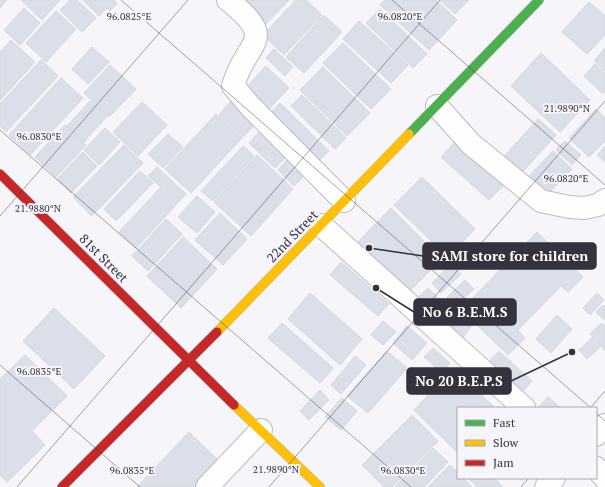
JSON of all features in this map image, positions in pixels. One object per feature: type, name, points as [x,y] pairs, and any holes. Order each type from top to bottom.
[{"type":"main road","name":"22nd Street","points":[[72,484],[189,361],[539,0]]},
{"type":"main road","name":"81st Street","points":[[0,174],[189,361],[320,487]]},
{"type":"street","points":[[228,0],[245,14],[254,25],[256,35],[255,44],[236,76],[233,86],[250,106],[344,201]]},
{"type":"street","points":[[437,106],[471,144],[541,201],[569,207],[584,208],[598,205],[605,200]]},
{"type":"street","points":[[321,225],[523,407]]},
{"type":"street","points":[[597,434],[605,425]]},
{"type":"street","points":[[207,487],[261,430]]},
{"type":"street","points":[[597,469],[605,478]]},
{"type":"street","points":[[546,487],[553,479]]},
{"type":"building","points":[[0,0],[7,0],[0,8]]},
{"type":"building","points":[[21,0],[60,0],[42,20]]},
{"type":"building","points":[[70,0],[77,0],[96,18],[82,32],[60,10]]},
{"type":"building","points":[[83,0],[114,0],[117,4],[110,11],[107,8],[99,16]]},
{"type":"building","points":[[239,0],[289,0],[264,26]]},
{"type":"building","points":[[296,0],[306,0],[322,15],[284,55],[263,35]]},
{"type":"building","points":[[385,0],[436,0],[457,20],[429,50],[380,5]]},
{"type":"building","points":[[440,0],[469,0],[455,14]]},
{"type":"building","points":[[589,2],[605,16],[605,35],[587,54],[562,32]]},
{"type":"building","points":[[24,8],[40,23],[20,45],[4,30]]},
{"type":"building","points":[[380,9],[427,54],[413,68],[366,23]]},
{"type":"building","points":[[56,11],[76,29],[46,62],[26,43]]},
{"type":"building","points":[[324,15],[342,32],[304,73],[286,57]]},
{"type":"building","points":[[359,21],[408,65],[391,83],[343,39]]},
{"type":"building","points":[[11,40],[35,62],[0,100],[0,52]]},
{"type":"building","points":[[343,43],[391,89],[371,109],[323,63]]},
{"type":"building","points":[[92,47],[109,62],[88,84],[72,69]]},
{"type":"building","points":[[605,48],[605,71],[594,61]]},
{"type":"building","points":[[274,49],[293,67],[285,76],[266,58]]},
{"type":"building","points":[[541,53],[590,100],[560,132],[511,86]]},
{"type":"building","points":[[41,60],[58,76],[6,132],[0,126],[0,104]]},
{"type":"building","points":[[595,64],[605,73],[605,91],[603,94],[584,76]]},
{"type":"building","points":[[110,65],[136,89],[109,117],[84,93]]},
{"type":"building","points":[[266,66],[289,88],[265,113],[242,92]]},
{"type":"building","points":[[323,67],[370,113],[347,136],[300,90]]},
{"type":"building","points":[[61,78],[83,98],[30,155],[9,135]]},
{"type":"building","points":[[302,95],[346,138],[335,149],[291,106]]},
{"type":"building","points":[[90,101],[107,116],[84,142],[67,126]]},
{"type":"building","points":[[231,101],[256,124],[243,137],[219,115]]},
{"type":"building","points":[[142,102],[167,125],[138,156],[113,132]]},
{"type":"building","points":[[280,103],[329,151],[314,166],[266,118]]},
{"type":"building","points":[[596,109],[605,118],[605,141],[589,157],[569,138]]},
{"type":"building","points":[[216,114],[242,138],[191,193],[165,169]]},
{"type":"building","points":[[538,119],[556,135],[517,178],[499,162]]},
{"type":"building","points":[[65,125],[86,145],[56,177],[35,157]]},
{"type":"building","points":[[105,128],[120,142],[99,165],[84,150]]},
{"type":"building","points":[[260,131],[287,156],[275,168],[249,143]]},
{"type":"building","points":[[168,134],[183,147],[163,168],[148,154]]},
{"type":"building","points":[[565,141],[581,155],[572,165],[556,150]]},
{"type":"building","points":[[455,142],[503,186],[489,200],[441,157]]},
{"type":"building","points":[[124,145],[143,163],[92,216],[73,197]]},
{"type":"building","points":[[243,146],[254,156],[213,201],[201,191]]},
{"type":"building","points":[[605,146],[605,162],[597,155]]},
{"type":"building","points":[[553,151],[572,169],[547,195],[528,177]]},
{"type":"building","points":[[83,152],[97,166],[71,193],[57,179]]},
{"type":"building","points":[[257,155],[293,189],[251,236],[214,202]]},
{"type":"building","points":[[288,159],[305,175],[294,186],[278,170]]},
{"type":"building","points":[[157,167],[186,194],[136,248],[119,232],[161,187],[148,176]]},
{"type":"building","points":[[140,171],[153,183],[116,221],[104,209]]},
{"type":"building","points":[[422,177],[475,229],[448,257],[394,205]]},
{"type":"building","points":[[197,196],[215,212],[197,233],[178,217]]},
{"type":"building","points":[[391,208],[442,259],[403,298],[352,248]]},
{"type":"building","points":[[220,213],[247,239],[223,265],[195,240]]},
{"type":"building","points":[[166,219],[182,234],[148,271],[132,256]]},
{"type":"building","points":[[537,232],[583,277],[568,292],[561,286],[518,330],[525,338],[508,355],[461,310]]},
{"type":"building","points":[[183,237],[217,269],[181,308],[147,276]]},
{"type":"building","points":[[341,262],[389,304],[378,316],[330,275]]},
{"type":"building","points":[[451,264],[461,274],[441,293],[432,283]]},
{"type":"building","points":[[465,280],[474,289],[456,306],[447,297]]},
{"type":"building","points":[[428,288],[446,306],[431,322],[412,303]]},
{"type":"building","points":[[310,293],[362,339],[340,365],[288,319]]},
{"type":"building","points":[[597,293],[604,300],[590,315],[583,308]]},
{"type":"building","points":[[603,305],[605,307],[604,320],[596,312]]},
{"type":"building","points":[[54,308],[105,356],[74,389],[23,341]]},
{"type":"building","points":[[455,311],[473,324],[459,343],[441,330]]},
{"type":"building","points":[[557,315],[572,329],[551,353],[536,339]]},
{"type":"building","points":[[383,321],[396,332],[383,345],[371,335]]},
{"type":"building","points":[[282,323],[333,368],[320,383],[268,338]]},
{"type":"building","points":[[602,323],[605,326],[605,351],[601,346],[587,359],[579,350],[593,337],[590,334]]},
{"type":"building","points":[[407,326],[427,343],[412,360],[393,343]]},
{"type":"building","points":[[433,348],[450,363],[442,373],[424,357]]},
{"type":"building","points":[[387,351],[407,368],[368,413],[347,396]]},
{"type":"building","points":[[499,351],[532,381],[519,396],[485,366]]},
{"type":"building","points":[[25,355],[67,396],[32,431],[45,445],[7,482],[0,475],[0,379]]},
{"type":"building","points":[[355,356],[366,365],[341,394],[331,385]]},
{"type":"building","points":[[454,368],[494,407],[457,407],[456,451],[414,410]]},
{"type":"building","points":[[320,390],[329,400],[309,420],[300,411]]},
{"type":"building","points":[[548,397],[560,407],[539,407]]},
{"type":"building","points":[[342,398],[357,411],[341,430],[325,417]]},
{"type":"building","points":[[412,415],[438,441],[392,487],[384,487],[362,465]]},
{"type":"building","points":[[189,432],[222,464],[200,487],[137,487]]},
{"type":"building","points":[[433,448],[448,462],[424,487],[395,487]]},
{"type":"building","points":[[450,465],[457,472],[457,479],[464,479],[472,487],[428,487]]},
{"type":"building","points":[[469,479],[495,479],[503,487],[477,487]]},
{"type":"traffic: fast","points":[[409,134],[539,0]]},
{"type":"traffic: slow","points":[[217,332],[409,134]]},
{"type":"traffic: slow","points":[[234,405],[320,487]]},
{"type":"traffic: jam","points":[[0,174],[234,405]]},
{"type":"traffic: jam","points":[[62,487],[217,332]]},
{"type":"place","name":"SAMI store for children","points":[[369,248]]},
{"type":"place","name":"No 6 B.E.M.S","points":[[376,288]]},
{"type":"place","name":"No 20 B.E.P.S","points":[[572,352]]}]
